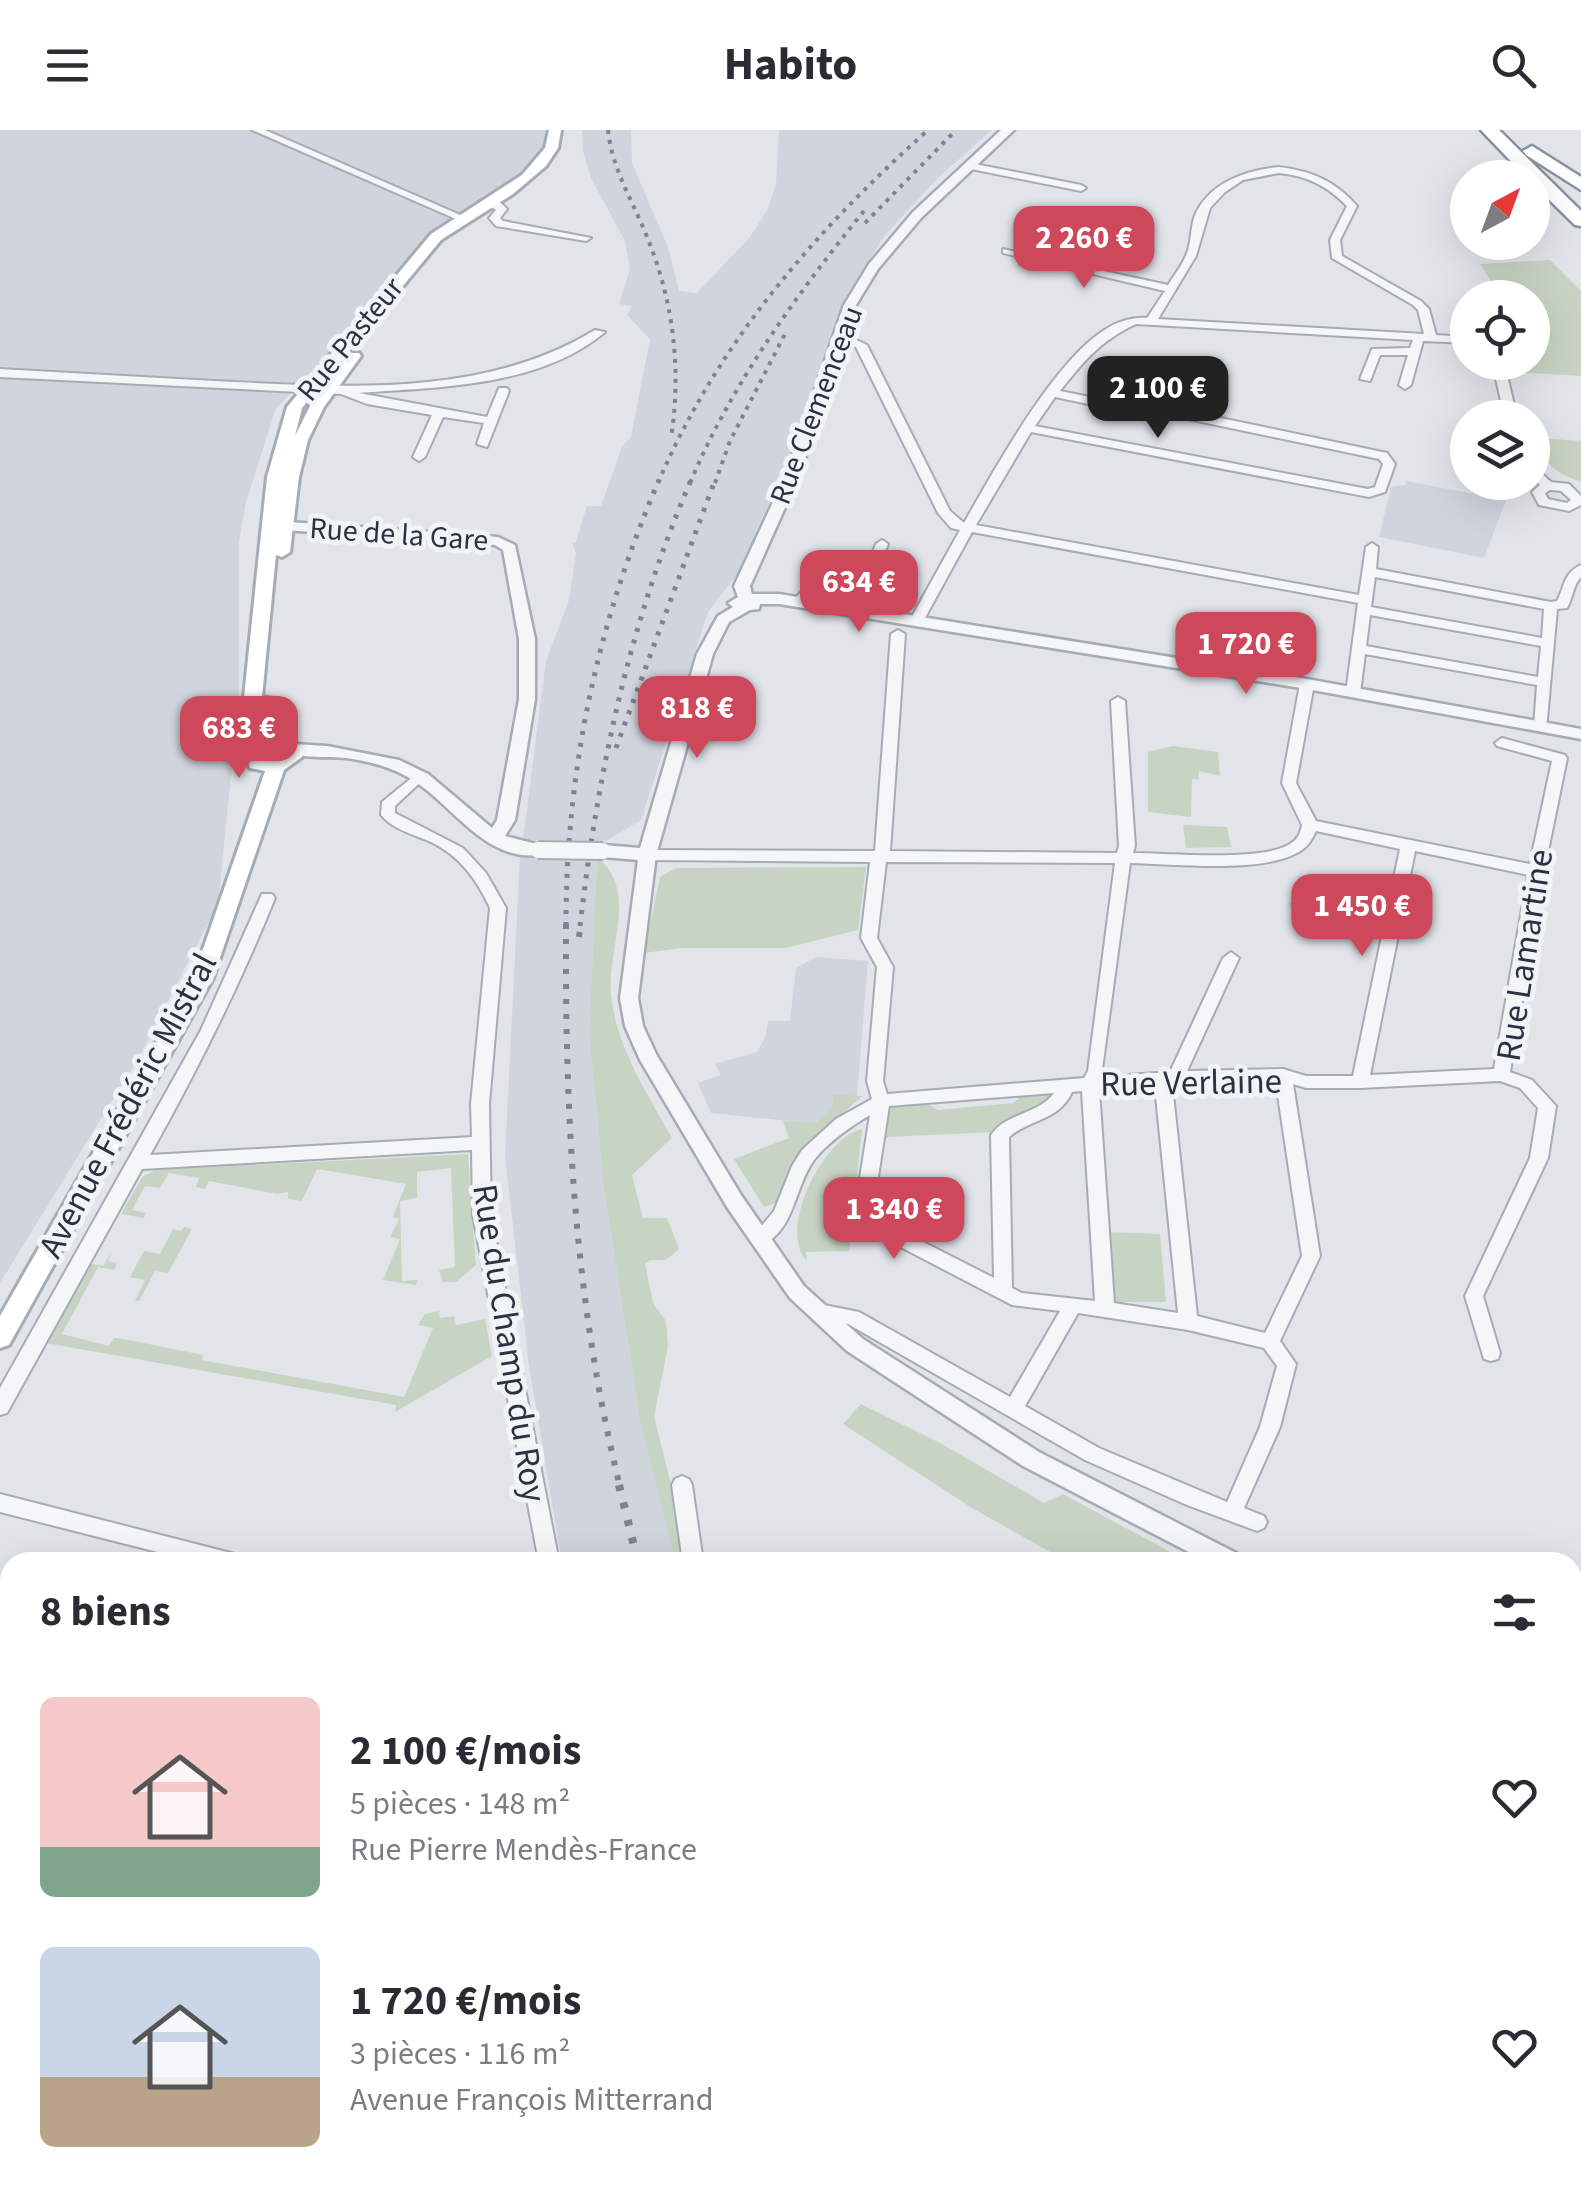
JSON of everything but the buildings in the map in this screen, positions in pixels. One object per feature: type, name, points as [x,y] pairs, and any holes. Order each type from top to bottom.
[{"type":"highway","points":[[1489,130],[1581,222]]},
{"type":"highway","points":[[1508,130],[1581,175]]},
{"type":"highway","points":[[1508,130],[1581,186]]},
{"type":"main road","name":"Rue Pasteur","points":[[278,520],[315,408],[336,391],[424,262],[491,202],[534,173],[548,156],[555,130]]},
{"type":"main road","name":"Rue Pasteur","points":[[278,520],[278,456],[295,407],[413,261],[460,217],[491,202]]},
{"type":"main road","points":[[278,520],[277,595],[268,686],[280,758],[252,757],[260,746],[253,697],[278,520]]},
{"type":"main road","points":[[257,658],[263,658],[262,680],[268,686]]},
{"type":"main road","name":"Avenue Frédéric Mistral","points":[[0,1338],[203,978],[258,809],[280,758]]},
{"type":"street","name":"Rue Clemenceau","points":[[749,603],[742,586],[793,474],[838,335],[873,267],[917,214],[1008,130]]},
{"type":"street","points":[[266,131],[460,217]]},
{"type":"street","points":[[970,166],[1081,188]]},
{"type":"street","points":[[1150,322],[1192,253],[1196,222],[1212,199],[1250,173],[1275,169],[1303,172],[1329,182],[1352,206],[1335,240],[1337,258],[1423,310],[1425,337],[1415,352],[1405,385]]},
{"type":"street","points":[[491,202],[502,209],[494,218],[500,224],[586,238]]},
{"type":"street","points":[[1007,251],[1170,289]]},
{"type":"street","points":[[916,622],[1024,432],[1078,358],[1115,324],[1150,322],[1450,339]]},
{"type":"street","points":[[0,373],[336,391],[495,376],[561,357],[599,332]]},
{"type":"street","points":[[838,335],[861,346],[944,512],[956,525],[1546,644]]},
{"type":"street","points":[[1366,378],[1376,351],[1415,352]]},
{"type":"street","points":[[336,391],[490,421]]},
{"type":"street","points":[[483,444],[504,392]]},
{"type":"street","points":[[1024,432],[1368,492],[1381,488],[1388,464],[1382,456],[1178,413],[1160,415],[1052,394]]},
{"type":"street","points":[[419,457],[439,414]]},
{"type":"street","points":[[1024,432],[1286,488]]},
{"type":"street","name":"Rue de la Gare","points":[[278,520],[498,541],[510,548],[527,639],[527,699],[506,820],[494,840]]},
{"type":"street","points":[[799,603],[816,582],[875,562],[882,544]]},
{"type":"street","points":[[1353,693],[1372,548]]},
{"type":"street","points":[[1369,572],[1550,606],[1562,605],[1568,594],[1568,582],[1581,569]]},
{"type":"street","points":[[705,654],[720,627],[749,603]]},
{"type":"street","points":[[1210,1552],[1031,1460],[855,1346],[797,1292],[647,1056],[634,1026],[630,984],[647,855],[718,617],[749,603],[799,603],[1307,684],[1581,734]]},
{"type":"street","points":[[1540,727],[1550,606]]},
{"type":"street","points":[[898,634],[884,846],[869,938],[884,967],[874,1081],[881,1102],[864,1209],[872,1224],[1019,1300],[1188,1322],[1270,1342],[1287,1364],[1270,1427],[1232,1511]]},
{"type":"street","points":[[1359,649],[1543,682]]},
{"type":"street","points":[[280,758],[351,755],[394,764],[420,776],[494,840],[510,847],[538,850],[880,858],[1243,859],[1277,855],[1308,836],[1310,825],[1289,783],[1307,684]]},
{"type":"street","points":[[1104,1309],[1090,1082],[1096,1071],[1127,846],[1118,701]]},
{"type":"street","name":"Rue Lamartine","points":[[1492,1353],[1474,1296],[1539,1158],[1546,1106],[1526,1084],[1501,1075],[1560,758],[1502,743]]},
{"type":"street","name":"Rue du Champ du Roy","points":[[420,776],[394,795],[387,805],[388,815],[401,827],[460,852],[488,887],[498,908],[480,1104],[482,1216],[547,1552]]},
{"type":"street","points":[[1310,825],[1536,871]]},
{"type":"street","points":[[1360,1082],[1409,844]]},
{"type":"street","points":[[0,1408],[138,1162],[246,954],[267,898]]},
{"type":"street","points":[[1188,1322],[1170,1079],[1231,958]]},
{"type":"street","name":"Rue Verlaine","points":[[881,1102],[1090,1082],[1283,1076],[1306,1082],[1360,1082],[1501,1075]]},
{"type":"street","points":[[1270,1342],[1311,1256],[1283,1076]]},
{"type":"street","points":[[1003,1292],[1000,1134],[1006,1126],[1045,1112],[1064,1096],[1065,1087]]},
{"type":"street","points":[[760,1239],[780,1220],[809,1153],[824,1138],[881,1102]]},
{"type":"street","points":[[138,1162],[480,1143]]},
{"type":"street","points":[[1014,1410],[1072,1306]]},
{"type":"street","points":[[819,1312],[852,1317],[1092,1454],[1257,1522]]},
{"type":"street","points":[[682,1485],[692,1552]]},
{"type":"street","points":[[0,1503],[192,1552]]},
{"type":"shaded area","points":[[0,130],[563,130],[564,135],[541,168],[461,211],[436,230],[349,333],[276,408],[246,502],[239,541],[239,697],[218,904],[139,1057],[0,1283]]},
{"type":"shaded area","points":[[582,130],[631,130],[632,163],[668,247],[679,291],[697,293],[750,237],[768,209],[776,183],[779,130],[992,130],[938,178],[885,235],[844,299],[790,455],[738,573],[708,612],[641,820],[606,841],[523,840],[546,661],[569,600],[576,553],[572,543],[576,542],[587,506],[601,506],[622,447],[631,437],[650,339],[627,315],[632,306],[619,304],[630,269],[625,241],[591,178]]},
{"type":"shaded area","points":[[1406,481],[1450,489],[1450,500],[1506,500],[1484,558],[1379,537],[1391,487],[1405,485]]},
{"type":"shaded area","points":[[520,855],[597,857],[589,1035],[604,1189],[641,1427],[672,1552],[560,1552],[529,1366],[505,1156]]},
{"type":"shaded area","points":[[816,957],[868,961],[857,1096],[835,1094],[832,1107],[817,1124],[711,1113],[698,1083],[721,1075],[715,1064],[757,1052],[766,1036],[768,1021],[790,1021],[796,968]]},
{"type":"green space","points":[[1550,260],[1581,291],[1581,376],[1550,374],[1550,280],[1490,280],[1480,264]]},
{"type":"green space","points":[[1550,439],[1581,441],[1581,482],[1552,467]]},
{"type":"green space","points":[[1173,746],[1218,752],[1220,776],[1199,771],[1198,779],[1192,779],[1191,817],[1148,812],[1148,752]]},
{"type":"green space","points":[[1183,825],[1227,827],[1231,847],[1186,848]]},
{"type":"green space","points":[[597,857],[610,871],[619,904],[611,979],[614,1015],[634,1070],[672,1138],[632,1175],[643,1218],[667,1218],[679,1249],[666,1260],[645,1264],[653,1303],[666,1321],[668,1346],[654,1417],[673,1492],[682,1552],[672,1552],[641,1427],[604,1189],[589,1035]]},
{"type":"green space","points":[[866,867],[858,930],[786,948],[682,948],[644,953],[660,877],[676,868]]},
{"type":"green space","points":[[1334,891],[1352,897],[1352,905],[1325,915],[1320,926],[1295,924],[1289,903],[1322,903]]},
{"type":"green space","points":[[834,1094],[863,1096],[805,1145],[788,1174],[781,1201],[764,1207],[734,1159],[789,1138],[783,1121],[817,1123],[832,1107]]},
{"type":"green space","points":[[1054,1094],[1050,1103],[1011,1117],[994,1132],[888,1137],[881,1142],[892,1106],[927,1104],[938,1110],[1013,1103],[1021,1096]]},
{"type":"green space","points":[[862,1129],[849,1251],[806,1252],[807,1261],[799,1247],[797,1229],[809,1187],[833,1149]]},
{"type":"green space","points":[[468,1154],[476,1265],[456,1282],[443,1282],[439,1270],[455,1267],[451,1168],[417,1172],[417,1198],[400,1201],[402,1281],[418,1280],[416,1285],[383,1280],[400,1239],[390,1237],[399,1219],[393,1217],[406,1184],[317,1169],[302,1201],[288,1199],[288,1192],[277,1194],[209,1181],[205,1189],[196,1187],[199,1178],[169,1173],[160,1188],[145,1186],[132,1210],[146,1213],[144,1218],[121,1214],[142,1177],[156,1170]]},
{"type":"green space","points":[[184,1227],[192,1229],[168,1273],[155,1271],[139,1301],[135,1301],[145,1280],[130,1277],[144,1251],[160,1254],[173,1229],[181,1231]]},
{"type":"green space","points":[[1107,1232],[1160,1234],[1166,1302],[1118,1302],[1111,1297]]},
{"type":"green space","points":[[112,1251],[108,1261],[117,1263],[114,1270],[98,1267],[62,1334],[109,1346],[114,1338],[124,1339],[203,1355],[202,1360],[404,1397],[433,1328],[418,1325],[425,1314],[439,1311],[440,1318],[454,1316],[456,1325],[485,1319],[492,1356],[395,1412],[396,1405],[46,1343],[91,1264],[103,1266]]},
{"type":"green space","points":[[861,1404],[940,1443],[1044,1503],[1063,1494],[1170,1552],[1050,1552],[972,1508],[843,1424]]},
{"type":"railway","points":[[608,130],[618,170],[655,257],[668,307],[676,385],[671,438]]},
{"type":"railway","points":[[658,483],[710,383],[773,292],[847,208],[928,130]]},
{"type":"railway","points":[[865,223],[956,130]]},
{"type":"railway","points":[[690,483],[726,409],[769,339],[867,207]]},
{"type":"railway","points":[[715,483],[730,441],[786,332]]},
{"type":"railway","points":[[566,925],[572,811],[589,698],[618,588],[659,480]]},
{"type":"railway","points":[[580,926],[596,811],[619,699],[650,589],[691,480]]},
{"type":"railway","points":[[616,748],[715,480]]},
{"type":"railway","points":[[579,937],[581,924]]},
{"type":"railway","points":[[566,925],[575,1207],[592,1347],[620,1487]]},
{"type":"railway","points":[[619,1485],[636,1552]]}]
